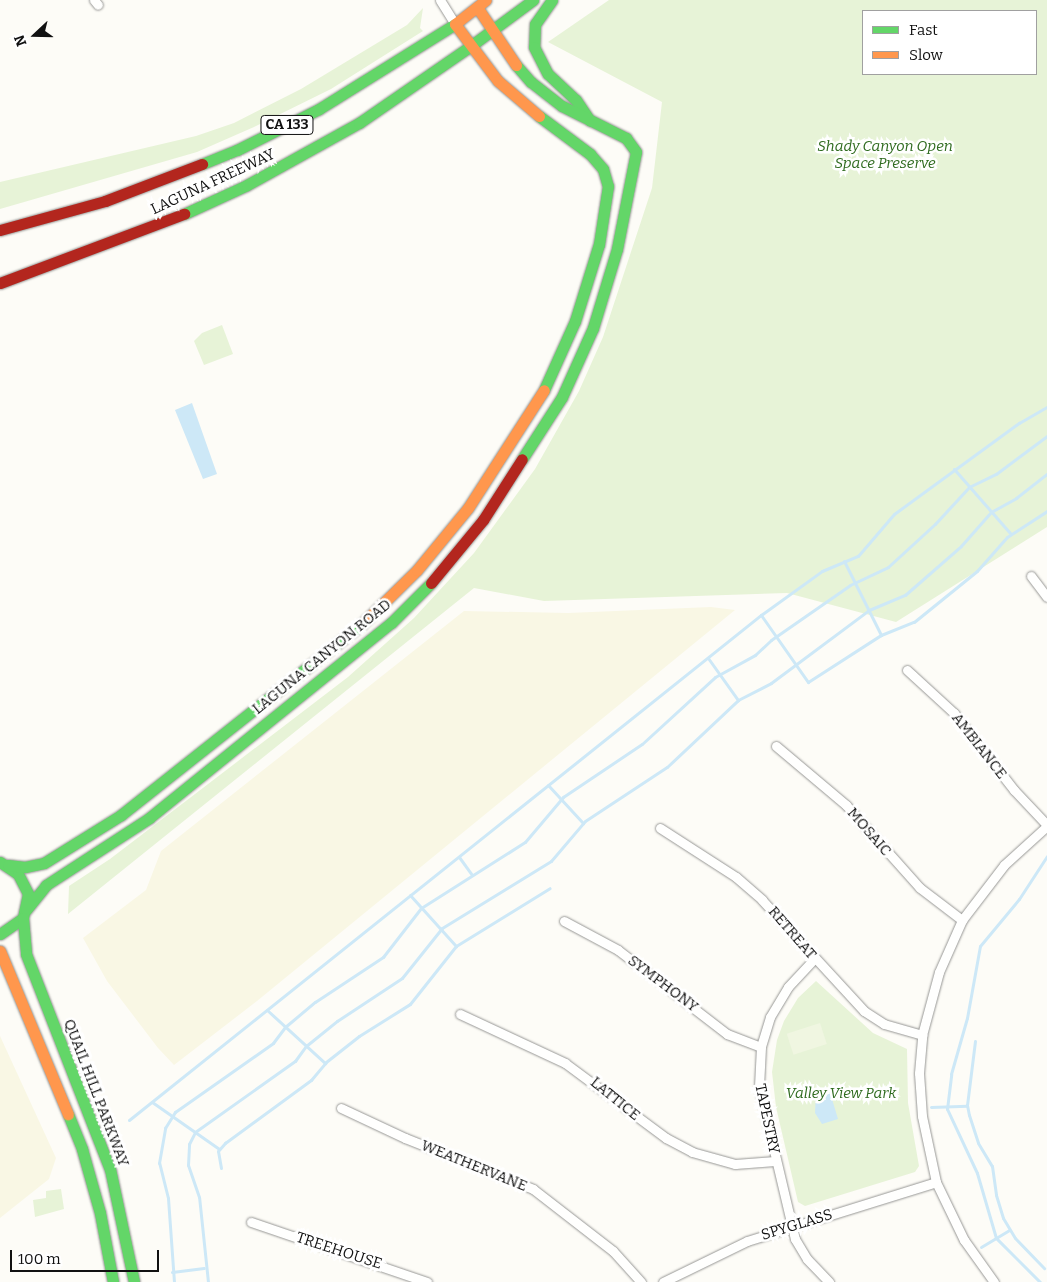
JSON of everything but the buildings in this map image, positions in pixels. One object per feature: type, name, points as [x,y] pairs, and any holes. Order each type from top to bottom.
[{"type":"main road","name":"CA 133","points":[[472,45],[533,0]]},
{"type":"main road","points":[[552,0],[535,24],[534,47],[548,74],[576,100],[590,121]]},
{"type":"main road","name":"LAGUNA CANYON ROAD","points":[[0,934],[24,914],[46,885],[149,818],[391,624],[431,583],[477,527],[562,397],[593,328],[617,248],[637,163],[636,152],[626,138],[562,106],[531,82],[490,30],[479,2],[455,24],[498,81],[519,102],[584,149],[602,169],[608,186],[599,244],[572,330],[545,389],[510,447],[468,508],[417,570],[334,649],[90,836],[44,863],[25,867],[4,863]]},
{"type":"main road","name":"LAGUNA FREEWAY","points":[[0,230],[105,201],[237,150],[335,99],[455,24]]},
{"type":"main road","name":"LAGUNA FREEWAY","points":[[0,283],[179,217],[247,185],[359,123],[472,45]]},
{"type":"main road","points":[[334,649],[349,656]]},
{"type":"main road","name":"QUAIL HILL PARKWAY","points":[[4,863],[24,884],[28,894],[24,914],[26,954],[110,1170],[134,1282]]},
{"type":"main road","points":[[0,951],[82,1149],[100,1213],[114,1282]]},
{"type":"street","points":[[440,0],[455,24]]},
{"type":"street","points":[[1032,576],[1047,597]]},
{"type":"street","name":"AMBIANCE","points":[[907,670],[958,718],[1014,790],[1047,826]]},
{"type":"street","name":"MOSAIC","points":[[776,746],[846,805],[920,888],[962,920]]},
{"type":"street","points":[[994,1282],[964,1240],[936,1182],[920,1101],[922,1035],[939,972],[962,920],[998,872],[1047,826]]},
{"type":"street","name":"RETREAT","points":[[660,828],[750,889],[814,959],[873,1018],[895,1028],[922,1035]]},
{"type":"street","name":"SYMPHONY","points":[[564,921],[618,950],[727,1034],[761,1047]]},
{"type":"street","name":"TAPESTRY","points":[[814,959],[780,998],[761,1047],[758,1087],[791,1227],[800,1250],[829,1282]]},
{"type":"street","name":"LATTICE","points":[[460,1014],[565,1063],[601,1087],[652,1129],[692,1152],[735,1164],[776,1160]]},
{"type":"street","name":"WEATHERVANE","points":[[341,1108],[405,1138],[533,1189],[613,1251],[641,1282]]},
{"type":"street","name":"SPYGLASS","points":[[662,1282],[728,1248],[936,1182]]},
{"type":"street","name":"TREEHOUSE","points":[[251,1222],[427,1282]]},
{"type":"shaded area","points":[[711,607],[735,610],[257,1001],[174,1065],[158,1048],[107,981],[83,938],[146,890],[161,851],[464,611],[568,613]]},
{"type":"shaded area","points":[[0,1036],[56,1158],[49,1179],[0,1218]]},
{"type":"green space","name":"Shady Canyon Open Space Preserve","points":[[609,0],[1047,0],[1047,527],[896,622],[787,593],[544,601],[474,588],[68,914],[69,886],[110,859],[348,677],[414,618],[474,553],[535,469],[579,391],[603,337],[652,188],[662,102],[548,42]]},
{"type":"green space","points":[[423,8],[420,28],[423,31],[331,89],[254,127],[197,152],[0,209],[0,182],[196,136],[234,123],[301,89],[407,25]]},
{"type":"green space","points":[[222,325],[233,354],[204,365],[194,341],[202,333]]},
{"type":"green space","name":"Valley View Park","points":[[816,981],[873,1033],[907,1049],[908,1103],[919,1166],[915,1172],[805,1206],[798,1202],[776,1107],[772,1072],[777,1040],[784,1021],[798,998]]},
{"type":"green space","points":[[820,1023],[827,1044],[794,1055],[787,1034]]},
{"type":"green space","points":[[61,1189],[64,1209],[35,1217],[33,1200],[46,1198],[46,1191]]},
{"type":"water","points":[[192,403],[217,474],[203,479],[175,410]]},
{"type":"water","points":[[829,1089],[838,1119],[822,1124],[815,1113],[816,1093]]},
{"type":"waterway","points":[[129,1120],[761,615],[822,571],[858,556],[894,514],[1019,423],[1047,407]]},
{"type":"waterway","points":[[174,1282],[168,1198],[159,1163],[165,1128],[175,1112],[273,1043],[285,1027],[315,1002],[383,957],[421,908],[525,842],[563,797],[642,744],[715,677],[755,655],[771,640],[850,585],[888,567],[935,524],[969,487],[996,474],[1047,436]]},
{"type":"waterway","points":[[954,469],[1011,534]]},
{"type":"waterway","points":[[208,1282],[199,1197],[188,1165],[189,1144],[195,1132],[295,1061],[306,1046],[337,1021],[402,978],[442,928],[551,861],[585,821],[667,767],[738,700],[771,683],[869,610],[905,595],[961,546],[991,512],[1016,498],[1047,474]]},
{"type":"waterway","points":[[761,615],[808,682],[881,635],[914,622],[977,571],[1007,537],[1047,511]]},
{"type":"waterway","points":[[844,561],[881,635]]},
{"type":"waterway","points":[[708,658],[738,700]]},
{"type":"waterway","points":[[548,785],[583,823]]},
{"type":"waterway","points":[[1040,1282],[996,1238],[977,1173],[947,1109],[951,1074],[967,1018],[980,946],[1019,899],[1047,856]]},
{"type":"waterway","points":[[459,857],[472,875]]},
{"type":"waterway","points":[[221,1168],[218,1151],[225,1143],[311,1080],[326,1062],[359,1036],[410,1004],[456,946],[550,888]]},
{"type":"waterway","points":[[410,895],[456,946]]},
{"type":"waterway","points":[[267,1010],[325,1063]]},
{"type":"waterway","points":[[975,1041],[967,1105],[969,1115],[978,1143],[992,1166],[996,1195],[1003,1218],[1015,1238],[1044,1268]]},
{"type":"waterway","points":[[152,1102],[219,1149]]},
{"type":"waterway","points":[[931,1107],[967,1106]]},
{"type":"waterway","points":[[981,1247],[1009,1230]]},
{"type":"waterway","points":[[172,1272],[204,1268]]},
{"type":"traffic: fast","points":[[472,45],[533,0]]},
{"type":"traffic: fast","points":[[552,0],[535,24],[534,47],[548,74],[576,100],[590,121]]},
{"type":"traffic: fast","points":[[202,164],[237,150],[319,109],[455,24]]},
{"type":"traffic: fast","points":[[184,214],[247,185],[359,123],[472,45]]},
{"type":"traffic: fast","points":[[516,65],[531,82],[562,106],[626,138],[636,152],[617,249],[593,328],[562,397],[522,459]]},
{"type":"traffic: fast","points":[[539,116],[590,154],[603,169],[608,186],[599,244],[575,321],[544,390]]},
{"type":"traffic: fast","points":[[26,910],[46,885],[149,818],[391,623],[431,583]]},
{"type":"traffic: fast","points":[[8,865],[25,867],[44,863],[121,815],[361,625]]},
{"type":"traffic: fast","points":[[0,862],[18,874],[28,894],[23,918],[0,934]]},
{"type":"traffic: fast","points":[[23,918],[26,954],[110,1169],[134,1282]]},
{"type":"traffic: fast","points":[[68,1114],[82,1149],[100,1213],[113,1282]]},
{"type":"traffic: slow","points":[[455,24],[486,0]]},
{"type":"traffic: slow","points":[[477,7],[516,65]]},
{"type":"traffic: slow","points":[[455,24],[498,81],[539,116]]},
{"type":"traffic: slow","points":[[361,625],[417,570],[468,508],[544,390]]},
{"type":"traffic: slow","points":[[0,951],[68,1114]]},
{"type":"traffic: jam","points":[[0,230],[105,201],[202,164]]},
{"type":"traffic: jam","points":[[0,283],[184,214]]},
{"type":"traffic: jam","points":[[431,583],[483,520],[522,459]]}]
